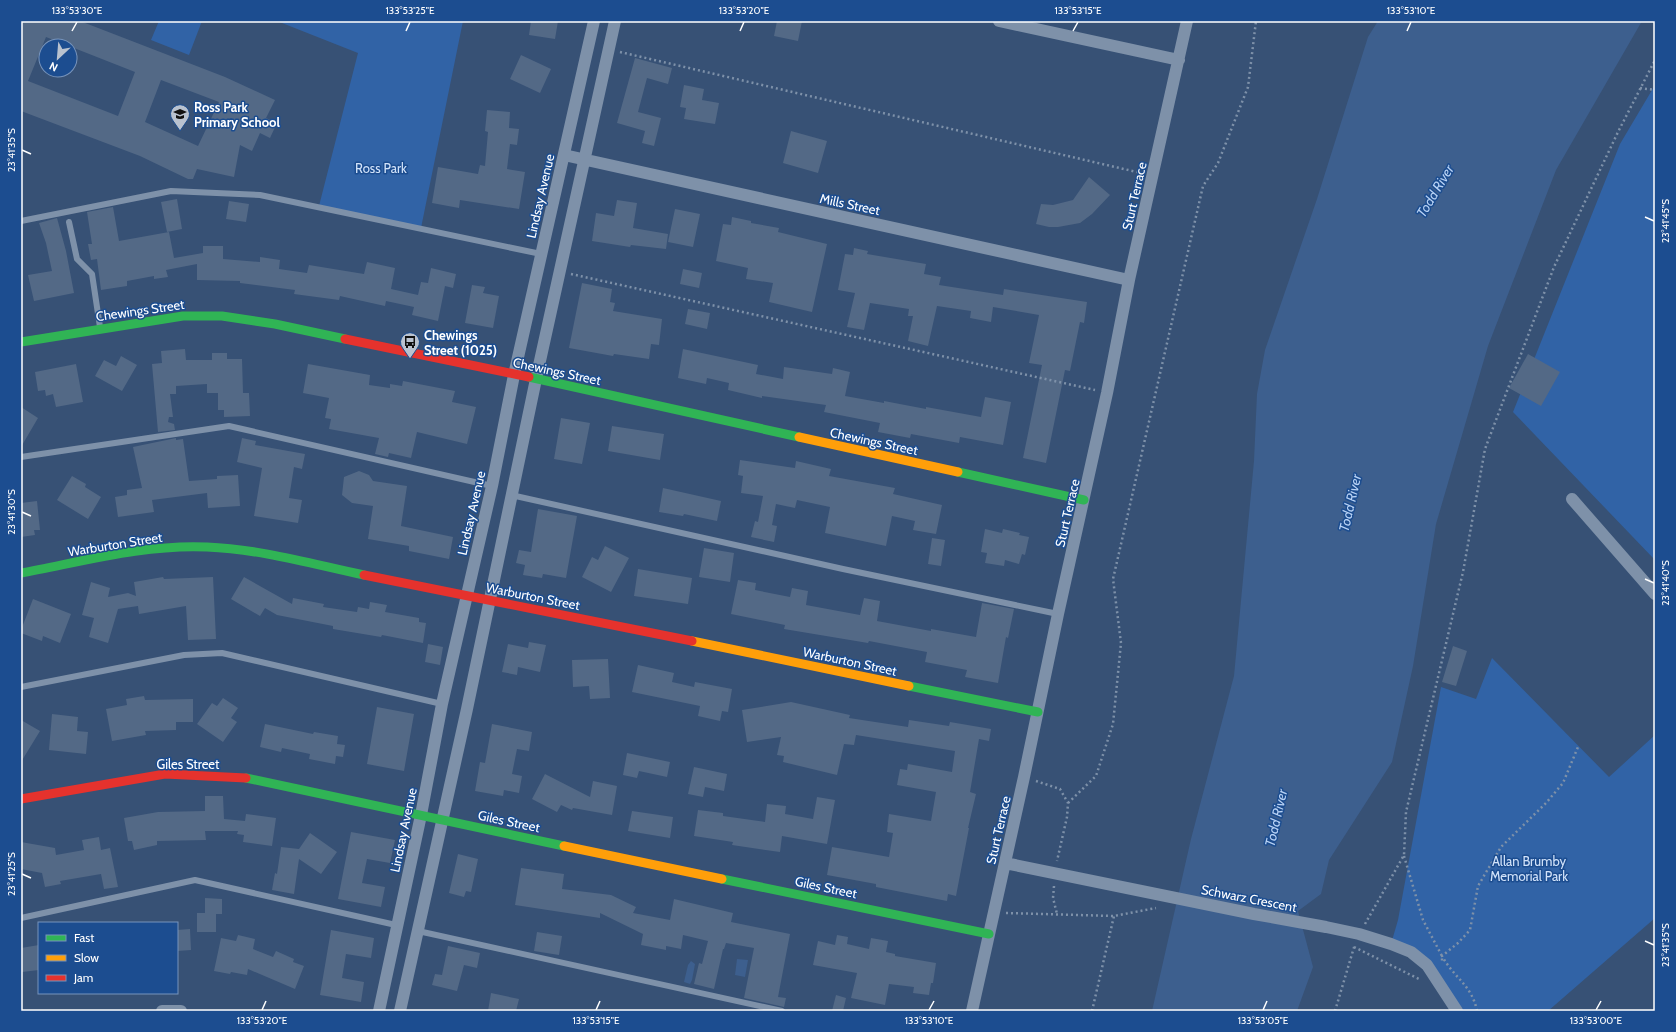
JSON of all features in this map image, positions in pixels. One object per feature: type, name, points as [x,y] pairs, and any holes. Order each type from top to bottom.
[{"type":"street","name":"Lindsay Avenue","points":[[379,1011],[396,925],[421,816],[442,704],[492,486],[514,375],[594,21]]},
{"type":"street","points":[[400,1011],[443,821],[511,495],[615,21]]},
{"type":"street","points":[[999,21],[1179,60]]},
{"type":"street","name":"Sturt Terrace","points":[[972,1011],[1107,393],[1129,280],[1154,176],[1187,21]]},
{"type":"street","name":"Mills Street","points":[[564,154],[584,160],[1129,280]]},
{"type":"street","name":"Chewings Street","points":[[21,342],[183,316],[222,316],[275,324],[536,379],[1084,500]]},
{"type":"street","points":[[1572,500],[1655,594]]},
{"type":"street","name":"Warburton Street","points":[[21,573],[151,549],[206,547],[254,552],[1038,712]]},
{"type":"street","name":"Giles Street","points":[[21,799],[165,774],[244,778],[443,821],[989,934]]},
{"type":"street","name":"Schwarz Crescent","points":[[1005,863],[1359,934],[1391,944],[1411,952],[1427,965],[1457,1011]]},
{"type":"street","points":[[162,1011],[181,1011]]},
{"type":"lane","points":[[21,221],[171,192],[260,195],[541,254]]},
{"type":"lane","points":[[70,222],[77,259],[92,274],[101,329]]},
{"type":"lane","points":[[21,457],[230,426],[492,486]]},
{"type":"lane","points":[[511,495],[843,569],[1058,614]]},
{"type":"lane","points":[[21,687],[184,655],[222,653],[442,704]]},
{"type":"lane","points":[[21,918],[195,880],[396,925]]},
{"type":"lane","points":[[418,931],[782,1011]]},
{"type":"path","points":[[1068,803],[1096,776],[1113,724],[1121,643],[1113,579],[1203,186],[1218,163],[1248,87],[1256,21]]},
{"type":"path","points":[[609,50],[1154,176]]},
{"type":"path","points":[[1477,1011],[1475,999],[1468,988],[1449,968],[1423,920],[1404,855],[1406,812],[1463,572],[1485,449],[1554,267],[1618,132],[1655,60]]},
{"type":"path","points":[[1640,88],[1655,90]]},
{"type":"path","points":[[560,272],[1107,393]]},
{"type":"path","points":[[1440,983],[1442,956],[1458,943],[1470,930],[1478,886],[1501,847],[1546,803],[1563,783],[1578,747]]},
{"type":"path","points":[[1024,778],[1060,789],[1068,803],[1067,817],[1059,850],[1053,898],[1057,914]]},
{"type":"path","points":[[1335,1011],[1353,947],[1404,855]]},
{"type":"path","points":[[994,913],[1114,916],[1157,908]]},
{"type":"path","points":[[1092,1011],[1114,916]]},
{"type":"path","points":[[1353,947],[1421,980],[1425,986]]},
{"type":"green space","points":[[159,21],[202,21],[189,55],[151,40]]},
{"type":"green space","name":"Ross Park","points":[[277,21],[463,21],[421,228],[319,206],[358,53]]},
{"type":"green space","points":[[1655,85],[1655,560],[1513,412],[1620,144]]},
{"type":"green space","name":"Allan Brumby Memorial Park","points":[[1492,658],[1609,777],[1655,735],[1655,918],[1548,1011],[1457,1011],[1427,965],[1391,944],[1398,920],[1441,687],[1476,699]]},
{"type":"water","name":"Todd River","points":[[1378,21],[1642,21],[1556,170],[1488,346],[1436,524],[1413,666],[1392,762],[1329,860],[1321,894],[1298,911],[1313,967],[1297,1011],[1152,1011],[1191,839],[1234,676],[1254,461],[1257,394],[1265,350],[1317,199],[1368,37]]},
{"type":"water","points":[[737,959],[748,960],[745,977],[735,975]]},
{"type":"water","points":[[691,961],[695,964],[690,984],[684,982],[688,965]]},
{"type":"building","points":[[21,21],[80,21],[225,77],[275,100],[266,118],[277,123],[270,138],[260,133],[252,151],[240,145],[234,177],[197,169],[193,179],[188,179],[140,156],[21,111]],"holes":[[[38,38],[78,38],[78,50],[135,72],[118,116],[28,81],[38,57]],[[161,80],[219,102],[198,146],[145,122]]]},
{"type":"building","points":[[531,21],[558,21],[555,39],[529,35]]},
{"type":"building","points":[[777,21],[802,21],[798,41],[774,36]]},
{"type":"building","points":[[521,55],[551,69],[540,93],[510,79]]},
{"type":"building","points":[[635,58],[672,68],[668,84],[647,78],[638,112],[661,118],[654,146],[642,143],[645,131],[617,123]]},
{"type":"building","points":[[684,85],[704,89],[702,100],[719,103],[715,124],[684,119],[686,108],[680,107]]},
{"type":"building","points":[[487,110],[510,112],[509,128],[519,129],[517,145],[510,144],[507,169],[525,172],[519,209],[460,200],[459,208],[432,203],[438,167],[478,174],[480,165],[485,166],[488,132],[485,131]]},
{"type":"building","points":[[791,131],[827,141],[818,173],[783,163]]},
{"type":"building","points":[[1089,177],[1110,195],[1092,214],[1080,223],[1058,227],[1049,227],[1036,224],[1041,204],[1053,205],[1073,200]]},
{"type":"building","points":[[177,199],[182,229],[167,232],[161,202]]},
{"type":"building","points":[[617,200],[637,203],[633,228],[668,234],[666,249],[631,245],[630,247],[592,241],[596,213],[614,216]]},
{"type":"building","points":[[229,201],[249,204],[246,222],[226,219]]},
{"type":"building","points":[[113,207],[119,241],[169,232],[174,258],[203,253],[203,246],[223,246],[223,259],[260,262],[260,257],[280,260],[279,269],[307,273],[309,265],[364,274],[367,262],[395,268],[391,289],[418,295],[421,282],[428,283],[431,268],[456,274],[453,288],[445,286],[438,321],[412,315],[414,307],[386,301],[385,306],[340,296],[339,300],[294,294],[295,290],[240,283],[240,281],[197,280],[197,264],[166,270],[168,277],[154,279],[154,276],[127,281],[127,286],[101,290],[97,259],[91,260],[88,244],[92,244],[87,212]]},
{"type":"building","points":[[675,209],[700,214],[693,247],[668,242]]},
{"type":"building","points":[[732,217],[751,221],[751,223],[779,228],[778,232],[827,244],[812,312],[769,302],[773,283],[746,279],[748,268],[716,261],[723,224],[731,225]]},
{"type":"building","points":[[57,218],[66,251],[74,293],[34,301],[28,275],[52,271],[46,243],[39,223]]},
{"type":"building","points":[[854,248],[868,251],[867,254],[926,264],[924,274],[941,277],[939,285],[1003,295],[1004,289],[1087,302],[1084,323],[1080,322],[1070,371],[1065,370],[1046,463],[1023,458],[1042,365],[1029,363],[1039,315],[993,307],[991,322],[970,318],[971,311],[937,306],[928,346],[908,341],[913,316],[908,316],[909,309],[870,303],[864,330],[847,327],[855,293],[838,290],[845,254],[853,255]]},
{"type":"building","points":[[683,269],[702,273],[699,288],[680,284]]},
{"type":"building","points":[[582,283],[612,289],[610,302],[615,303],[613,311],[662,319],[659,345],[651,344],[649,359],[614,354],[613,356],[569,348]]},
{"type":"building","points":[[472,285],[485,287],[483,293],[499,296],[493,328],[465,323]]},
{"type":"building","points":[[688,309],[710,313],[707,329],[685,324]]},
{"type":"building","points":[[185,349],[186,360],[212,360],[212,353],[227,353],[227,359],[242,359],[243,393],[249,393],[250,416],[224,417],[224,410],[218,410],[218,393],[207,393],[207,384],[176,386],[176,394],[170,394],[173,417],[169,417],[168,422],[174,424],[175,430],[158,432],[152,364],[162,363],[161,351]]},
{"type":"building","points":[[683,349],[758,365],[756,374],[783,379],[784,367],[832,374],[833,368],[850,372],[845,396],[884,403],[884,401],[926,409],[926,407],[981,417],[985,397],[1011,402],[1003,445],[960,437],[959,443],[911,434],[910,438],[878,432],[880,423],[824,412],[826,405],[762,396],[762,398],[728,390],[729,383],[707,378],[706,384],[678,378]]},
{"type":"building","points":[[1528,354],[1560,372],[1541,406],[1509,388]]},
{"type":"building","points":[[121,356],[137,365],[122,391],[95,376],[104,360],[116,366]]},
{"type":"building","points":[[76,364],[83,402],[56,407],[53,394],[46,396],[45,390],[38,391],[35,372]]},
{"type":"building","points":[[308,364],[370,375],[369,385],[390,388],[390,384],[402,386],[403,381],[455,391],[452,402],[476,407],[467,444],[417,432],[411,458],[389,453],[388,457],[375,454],[379,438],[329,429],[331,419],[325,418],[329,398],[303,393]]},
{"type":"building","points":[[21,407],[38,418],[21,447]]},
{"type":"building","points":[[561,418],[590,423],[582,464],[554,459]]},
{"type":"building","points":[[612,426],[664,434],[660,460],[608,451]]},
{"type":"building","points":[[176,438],[176,440],[183,439],[189,481],[217,479],[217,476],[238,475],[240,506],[208,508],[207,493],[152,500],[154,512],[118,517],[115,497],[127,495],[127,490],[142,488],[133,447]]},
{"type":"building","points":[[242,438],[256,441],[255,445],[305,454],[302,469],[294,467],[289,498],[302,500],[298,523],[254,516],[262,468],[237,462]]},
{"type":"building","points":[[740,460],[795,468],[796,461],[831,469],[829,476],[895,488],[893,494],[942,505],[936,534],[913,530],[915,521],[892,516],[886,546],[825,533],[830,507],[797,500],[795,508],[776,504],[772,525],[777,526],[774,542],[751,537],[755,521],[758,522],[763,496],[741,493],[743,476],[738,475]]},
{"type":"building","points":[[359,471],[369,475],[373,481],[407,486],[401,526],[453,537],[449,559],[409,551],[409,546],[368,539],[373,506],[352,503],[342,495],[344,477]]},
{"type":"building","points":[[72,476],[86,484],[85,487],[101,497],[88,519],[57,500]]},
{"type":"building","points":[[663,488],[721,501],[717,521],[684,514],[683,516],[659,512]]},
{"type":"building","points":[[37,501],[40,530],[34,530],[35,535],[21,537],[21,503]]},
{"type":"building","points":[[538,509],[577,516],[566,578],[543,574],[542,578],[523,575],[525,565],[516,563],[519,550],[531,552]]},
{"type":"building","points":[[985,529],[1002,533],[1003,529],[1029,537],[1025,555],[1022,554],[1019,564],[1005,560],[1004,566],[985,563],[987,553],[981,552]]},
{"type":"building","points":[[932,538],[945,540],[941,566],[928,564]]},
{"type":"building","points":[[605,546],[629,558],[611,592],[582,577],[592,557],[598,560]]},
{"type":"building","points":[[704,548],[734,553],[730,582],[699,577]]},
{"type":"building","points":[[638,569],[692,578],[688,604],[634,596]]},
{"type":"building","points":[[163,577],[164,579],[213,577],[216,639],[188,640],[186,606],[139,614],[138,606],[118,609],[108,643],[89,637],[94,618],[82,615],[91,582],[110,588],[108,597],[128,593],[136,596],[134,582]]},
{"type":"building","points":[[244,577],[292,604],[293,598],[324,604],[323,607],[357,612],[358,607],[369,609],[370,602],[387,605],[385,612],[419,618],[419,622],[426,623],[423,643],[382,635],[381,637],[333,629],[333,626],[277,615],[265,608],[260,616],[231,599]]},
{"type":"building","points":[[738,580],[756,583],[755,590],[790,597],[792,588],[808,591],[806,605],[860,615],[864,598],[880,601],[877,621],[931,631],[931,629],[976,637],[982,603],[1014,609],[1008,638],[1006,637],[998,683],[965,677],[967,670],[925,662],[927,652],[869,641],[868,643],[784,629],[785,625],[731,614]]},
{"type":"building","points":[[33,599],[71,614],[60,643],[43,636],[42,641],[21,633]]},
{"type":"building","points":[[529,642],[546,645],[540,672],[518,667],[517,675],[502,672],[508,644],[528,648]]},
{"type":"building","points":[[428,644],[443,647],[440,665],[425,662]]},
{"type":"building","points":[[1453,646],[1467,651],[1456,686],[1442,682]]},
{"type":"building","points":[[608,659],[610,698],[590,699],[589,686],[573,687],[572,660]]},
{"type":"building","points":[[638,665],[674,673],[672,682],[694,687],[695,682],[732,689],[728,712],[722,711],[720,721],[698,716],[700,706],[632,692]]},
{"type":"building","points":[[144,696],[145,700],[193,699],[193,722],[176,722],[176,730],[145,731],[146,735],[112,741],[106,709],[127,705],[126,699]]},
{"type":"building","points":[[223,698],[238,708],[231,718],[237,722],[223,742],[197,724],[212,703],[217,706]]},
{"type":"building","points":[[791,702],[850,715],[849,718],[908,727],[909,720],[949,726],[950,722],[991,729],[989,741],[979,739],[970,792],[976,794],[968,828],[956,896],[948,894],[947,901],[876,887],[876,884],[827,875],[832,847],[889,857],[893,833],[887,832],[889,814],[931,821],[936,792],[897,785],[900,769],[907,770],[908,764],[952,772],[955,751],[856,735],[854,745],[844,744],[837,775],[783,762],[784,756],[777,755],[781,737],[747,742],[742,710]]},
{"type":"building","points":[[377,707],[414,714],[404,771],[367,764]]},
{"type":"building","points":[[52,714],[78,717],[77,731],[88,732],[86,754],[49,750]]},
{"type":"building","points":[[21,720],[40,731],[21,762]]},
{"type":"building","points":[[265,724],[313,734],[314,732],[338,736],[337,744],[345,745],[343,757],[336,756],[335,764],[309,759],[310,754],[282,748],[281,752],[260,747]]},
{"type":"building","points":[[492,724],[532,732],[529,751],[517,749],[512,774],[522,776],[519,793],[504,790],[503,796],[475,791],[480,762],[485,763]]},
{"type":"building","points":[[627,753],[670,762],[667,777],[639,771],[637,778],[623,775]]},
{"type":"building","points":[[694,767],[727,774],[724,791],[705,787],[703,797],[688,794]]},
{"type":"building","points":[[545,774],[590,797],[593,781],[617,786],[612,815],[573,808],[572,810],[561,805],[557,812],[532,799]]},
{"type":"building","points":[[205,796],[223,796],[224,819],[245,821],[246,814],[276,818],[272,846],[243,842],[244,835],[237,834],[238,831],[205,831],[206,840],[157,841],[157,845],[134,850],[132,841],[128,841],[124,818],[158,812],[205,811]]},
{"type":"building","points":[[817,797],[835,800],[827,844],[782,836],[780,852],[732,845],[733,842],[694,836],[698,810],[723,813],[723,816],[765,822],[767,804],[786,806],[785,814],[813,819]]},
{"type":"building","points":[[632,811],[673,817],[670,838],[628,831]]},
{"type":"building","points":[[351,832],[395,840],[390,863],[367,859],[362,883],[385,887],[381,907],[338,899]]},
{"type":"building","points":[[310,833],[337,852],[321,874],[299,859],[294,894],[272,890],[275,873],[277,874],[281,847],[299,849]]},
{"type":"building","points":[[99,837],[101,850],[110,848],[118,887],[104,889],[101,874],[60,881],[61,884],[45,887],[42,873],[21,869],[21,842],[55,848],[56,855],[84,850],[82,840]]},
{"type":"building","points":[[458,854],[478,859],[471,892],[466,891],[464,897],[449,893]]},
{"type":"building","points":[[521,868],[564,874],[562,889],[611,895],[636,907],[633,913],[670,920],[674,899],[733,913],[731,922],[790,934],[778,997],[786,998],[784,1007],[744,998],[754,948],[726,943],[723,949],[714,989],[694,984],[699,963],[702,964],[708,941],[683,935],[681,949],[666,946],[666,950],[641,945],[643,934],[600,913],[600,918],[515,905]]},
{"type":"building","points":[[205,898],[222,899],[222,914],[216,914],[216,932],[197,932],[197,913],[205,913]]},
{"type":"building","points":[[190,929],[191,950],[178,951],[178,930]]},
{"type":"building","points":[[331,930],[374,938],[371,958],[346,954],[342,978],[364,982],[361,1002],[320,995]]},
{"type":"building","points":[[537,932],[562,936],[559,955],[534,951]]},
{"type":"building","points":[[238,935],[255,939],[253,949],[273,957],[276,951],[294,959],[293,962],[304,966],[295,989],[248,969],[247,975],[214,971],[221,938],[236,941]]},
{"type":"building","points":[[837,935],[848,937],[847,944],[869,949],[871,938],[888,941],[886,952],[895,954],[895,956],[936,963],[933,983],[931,983],[929,995],[913,993],[914,987],[889,984],[885,1005],[851,998],[857,973],[813,965],[818,941],[835,945]]},
{"type":"building","points":[[38,945],[38,970],[22,972],[21,948]]},
{"type":"building","points":[[448,946],[480,953],[477,968],[464,965],[457,991],[432,985],[435,974],[442,975]]},
{"type":"building","points":[[491,993],[519,999],[516,1011],[488,1011]]},
{"type":"building","points":[[836,995],[846,998],[843,1011],[832,1011]]},
{"type":"traffic: fast","points":[[21,342],[183,316],[222,316],[275,324],[345,339]]},
{"type":"traffic: fast","points":[[529,377],[799,437]]},
{"type":"traffic: fast","points":[[958,472],[1084,500]]},
{"type":"traffic: fast","points":[[21,573],[137,551],[160,548],[207,547],[227,548],[266,554],[364,575]]},
{"type":"traffic: fast","points":[[909,686],[1038,712]]},
{"type":"traffic: fast","points":[[246,778],[564,846]]},
{"type":"traffic: fast","points":[[722,879],[989,934]]},
{"type":"traffic: slow","points":[[799,437],[958,472]]},
{"type":"traffic: slow","points":[[692,641],[909,686]]},
{"type":"traffic: slow","points":[[564,846],[722,879]]},
{"type":"traffic: jam","points":[[345,339],[529,377]]},
{"type":"traffic: jam","points":[[364,575],[692,641]]},
{"type":"traffic: jam","points":[[21,799],[165,774],[246,778]]},
{"type":"place","name":"Ross Park Primary School","points":[[180,131]]},
{"type":"place","name":"Chewings Street (1025)","points":[[410,359]]}]
